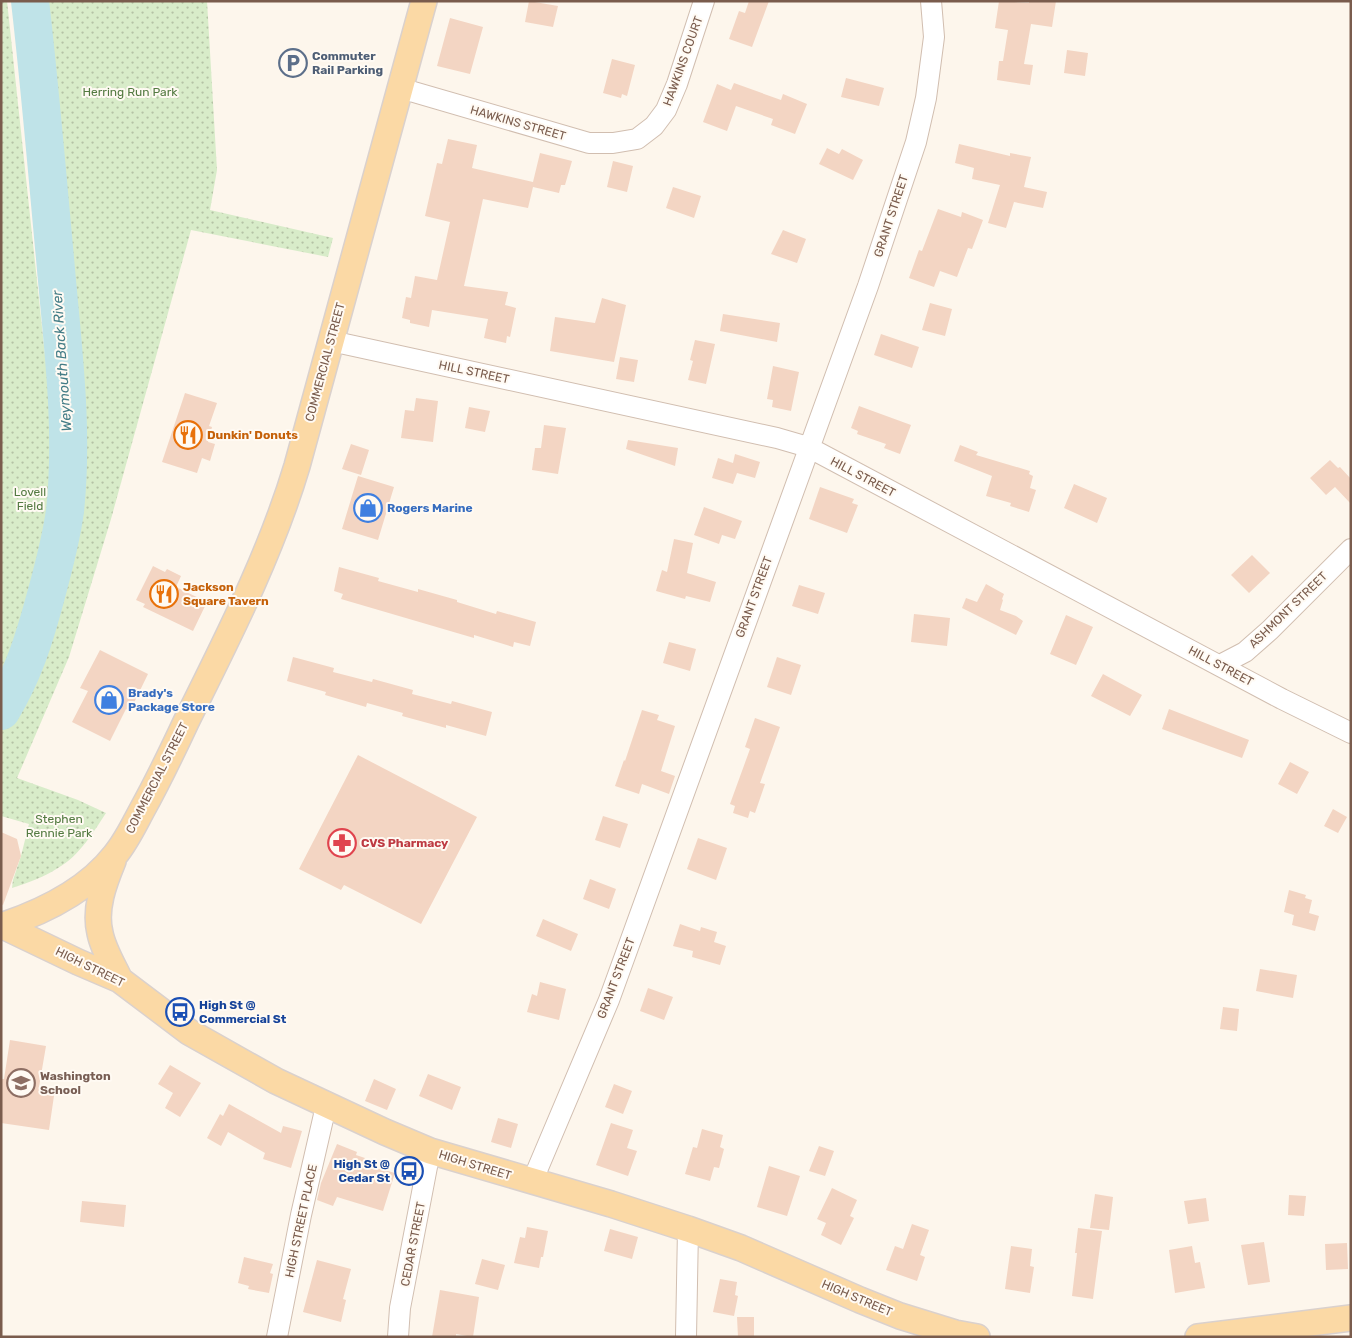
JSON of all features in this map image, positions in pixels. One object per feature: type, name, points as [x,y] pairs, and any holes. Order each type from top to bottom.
[{"type":"main road","name":"COMMERCIAL STREET","points":[[2,926],[59,902],[98,873],[115,856],[160,778],[246,600],[291,485],[424,1]]},
{"type":"main road","points":[[115,856],[101,897],[98,925],[102,940],[120,980]]},
{"type":"main road","name":"HIGH STREET","points":[[2,926],[120,980],[190,1032],[276,1081],[326,1106],[430,1151],[611,1204],[688,1229],[741,1248],[860,1300],[955,1333],[977,1337]]},
{"type":"main road","points":[[1198,1337],[1351,1318]]},
{"type":"street","name":"HAWKINS COURT","points":[[637,139],[654,126],[666,110],[704,1]]},
{"type":"street","name":"GRANT STREET","points":[[532,1182],[609,1000],[808,447],[868,286],[916,142],[931,68],[934,37],[931,1]]},
{"type":"street","name":"HAWKINS STREET","points":[[400,88],[589,143],[613,143],[637,139]]},
{"type":"street","name":"HILL STREET","points":[[331,341],[777,438],[808,447],[1282,699],[1351,733]]},
{"type":"street","name":"ASHMONT STREET","points":[[1220,665],[1245,652],[1270,630],[1351,549]]},
{"type":"street","name":"HIGH STREET PLACE","points":[[277,1337],[301,1215],[326,1106]]},
{"type":"street","name":"CEDAR STREET","points":[[398,1337],[400,1308],[430,1151]]},
{"type":"street","points":[[686,1337],[688,1229]]},
{"type":"green space","name":"Lovell Field","points":[[1,1],[7,1],[60,495],[48,568],[32,625],[17,670],[1,697]]},
{"type":"green space","name":"Herring Run Park","points":[[38,1],[207,1],[217,170],[210,210],[333,238],[328,257],[191,230],[111,519],[69,657],[17,778],[78,800],[106,813],[85,844],[66,863],[42,877],[12,888],[29,824],[1,816],[1,723],[26,681],[38,650],[84,470],[82,416]]},
{"type":"building","points":[[529,1],[558,6],[553,27],[525,22]]},
{"type":"building","points":[[749,1],[769,1],[752,47],[729,39],[739,11],[745,13]]},
{"type":"building","points":[[999,1],[1029,3],[1029,1],[1056,1],[1052,27],[1031,24],[1024,64],[1033,65],[1030,85],[997,80],[999,61],[1003,61],[1008,30],[995,28]]},
{"type":"building","points":[[450,18],[483,27],[470,74],[437,66]]},
{"type":"building","points":[[1067,50],[1088,53],[1085,76],[1064,73]]},
{"type":"building","points":[[612,59],[635,65],[627,96],[622,94],[621,98],[603,93]]},
{"type":"building","points":[[846,78],[884,88],[879,106],[841,97]]},
{"type":"building","points":[[734,83],[781,100],[783,94],[807,104],[795,134],[771,125],[773,119],[736,106],[727,131],[703,122],[717,84],[731,90]]},
{"type":"building","points":[[448,139],[477,145],[472,168],[533,182],[540,153],[572,161],[565,185],[561,185],[559,193],[533,187],[528,208],[483,199],[464,286],[508,292],[505,305],[516,308],[510,337],[507,336],[506,343],[484,338],[488,319],[432,310],[429,327],[410,323],[410,320],[402,318],[406,297],[411,298],[415,276],[437,280],[450,222],[425,216],[437,163],[442,164]]},
{"type":"building","points":[[959,144],[1010,156],[1010,153],[1031,157],[1024,187],[1047,192],[1043,208],[1014,202],[1006,228],[988,223],[1000,185],[972,179],[974,168],[955,163]]},
{"type":"building","points":[[827,148],[839,154],[842,149],[863,160],[853,180],[819,164]]},
{"type":"building","points":[[613,161],[633,166],[627,192],[607,187]]},
{"type":"building","points":[[673,187],[701,196],[694,218],[666,208]]},
{"type":"building","points":[[938,209],[961,217],[962,212],[983,220],[972,249],[968,248],[957,277],[940,271],[934,287],[909,278],[919,250],[922,251]]},
{"type":"building","points":[[783,230],[806,239],[797,263],[771,254]]},
{"type":"building","points":[[602,298],[626,305],[614,362],[550,351],[555,317],[595,323]]},
{"type":"building","points":[[930,303],[952,309],[945,336],[922,330]]},
{"type":"building","points":[[723,314],[780,323],[777,342],[720,331]]},
{"type":"building","points":[[881,334],[919,347],[912,368],[874,355]]},
{"type":"building","points":[[695,340],[715,344],[706,384],[688,380],[693,361],[690,360]]},
{"type":"building","points":[[620,357],[638,360],[634,382],[616,379]]},
{"type":"building","points":[[773,366],[799,372],[791,411],[772,407],[773,400],[767,399]]},
{"type":"building","name":"Dunkin' Donuts","points":[[185,393],[217,403],[209,426],[212,427],[208,442],[215,444],[210,461],[202,458],[197,473],[162,462]]},
{"type":"building","points":[[416,398],[438,401],[433,442],[401,438],[405,410],[414,411]]},
{"type":"building","points":[[859,406],[911,425],[900,454],[884,448],[886,444],[857,434],[858,431],[851,428]]},
{"type":"building","points":[[469,407],[490,411],[485,432],[465,428]]},
{"type":"building","points":[[544,425],[566,428],[558,474],[532,470],[535,448],[541,448]]},
{"type":"building","points":[[628,440],[678,448],[675,466],[626,449]]},
{"type":"building","points":[[351,444],[369,450],[361,475],[342,469]]},
{"type":"building","points":[[960,445],[978,452],[976,455],[1030,471],[1029,474],[1033,476],[1030,488],[1036,490],[1029,512],[1010,506],[1011,503],[986,496],[992,476],[954,461]]},
{"type":"building","points":[[735,454],[760,462],[755,478],[737,473],[733,484],[712,478],[718,458],[733,463]]},
{"type":"building","points":[[1330,460],[1338,468],[1340,467],[1351,479],[1351,504],[1335,487],[1326,495],[1310,478]]},
{"type":"building","name":"Rogers Marine","points":[[358,476],[394,487],[378,540],[342,529]]},
{"type":"building","points":[[1074,484],[1107,498],[1097,523],[1064,508]]},
{"type":"building","points":[[820,487],[854,499],[852,503],[858,505],[847,533],[809,519]]},
{"type":"building","points":[[704,507],[742,521],[735,539],[722,535],[719,544],[694,535]]},
{"type":"building","points":[[674,539],[693,543],[687,573],[716,582],[710,602],[686,596],[685,599],[656,591],[662,570],[667,572]]},
{"type":"building","points":[[1252,555],[1270,573],[1249,593],[1231,575]]},
{"type":"building","name":"Jackson Square Tavern","points":[[153,566],[165,572],[167,569],[181,576],[176,587],[207,602],[193,631],[143,607],[145,604],[136,600]]},
{"type":"building","points":[[339,567],[379,578],[378,581],[418,592],[418,589],[457,600],[457,602],[496,614],[497,611],[536,622],[530,646],[514,642],[513,647],[474,635],[474,638],[341,599],[343,594],[334,591]]},
{"type":"building","points":[[986,584],[1004,594],[1000,610],[1023,621],[1016,635],[962,608],[966,598],[977,602]]},
{"type":"building","points":[[799,585],[825,593],[818,614],[792,606]]},
{"type":"building","points":[[914,614],[950,618],[947,646],[911,642]]},
{"type":"building","points":[[1066,615],[1093,627],[1076,665],[1050,654]]},
{"type":"building","points":[[669,642],[696,649],[690,671],[663,663]]},
{"type":"building","name":"Brady's Package Store","points":[[100,650],[148,674],[130,711],[126,709],[110,741],[72,722],[88,691],[80,688]]},
{"type":"building","points":[[293,657],[334,668],[333,672],[372,682],[373,679],[413,690],[412,694],[451,704],[452,701],[492,712],[486,736],[402,716],[403,713],[367,703],[366,707],[325,695],[326,692],[287,681]]},
{"type":"building","points":[[777,657],[801,665],[791,695],[767,687]]},
{"type":"building","points":[[1103,674],[1142,695],[1130,716],[1091,696]]},
{"type":"building","points":[[1169,709],[1249,740],[1242,758],[1162,729]]},
{"type":"building","points":[[642,710],[659,715],[657,720],[675,726],[661,771],[675,776],[669,794],[642,784],[639,794],[615,786]]},
{"type":"building","points":[[755,718],[780,727],[760,783],[765,784],[755,813],[750,811],[748,818],[733,813],[735,806],[730,804],[750,749],[745,747]]},
{"type":"building","name":"CVS Pharmacy","points":[[358,755],[477,817],[421,924],[344,885],[341,890],[299,869]]},
{"type":"building","points":[[1290,762],[1309,772],[1297,794],[1278,784]]},
{"type":"building","points":[[1333,809],[1347,817],[1338,833],[1324,826]]},
{"type":"building","points":[[603,816],[628,824],[620,848],[595,840]]},
{"type":"building","points":[[1,832],[17,839],[21,856],[3,905],[1,904]]},
{"type":"building","points":[[698,838],[727,848],[716,880],[687,869]]},
{"type":"building","points":[[590,879],[616,889],[609,909],[583,899]]},
{"type":"building","points":[[1289,890],[1306,895],[1305,898],[1312,900],[1309,913],[1319,916],[1315,931],[1292,925],[1294,915],[1284,912]]},
{"type":"building","points":[[543,919],[578,934],[571,951],[536,936]]},
{"type":"building","points":[[680,924],[700,931],[701,927],[717,932],[714,942],[726,946],[720,965],[692,957],[693,951],[673,946]]},
{"type":"building","points":[[1260,969],[1297,975],[1293,998],[1256,991]]},
{"type":"building","points":[[540,982],[566,989],[559,1020],[527,1012],[532,994],[537,996]]},
{"type":"building","points":[[648,988],[673,997],[664,1020],[640,1011]]},
{"type":"building","points":[[1223,1007],[1239,1009],[1237,1031],[1220,1029]]},
{"type":"building","name":"Washington School","points":[[10,1040],[46,1046],[39,1087],[55,1089],[49,1130],[1,1123],[1,1079],[4,1079]]},
{"type":"building","points":[[170,1065],[201,1083],[180,1117],[165,1108],[173,1093],[158,1084]]},
{"type":"building","points":[[428,1074],[461,1087],[452,1110],[419,1096]]},
{"type":"building","points":[[374,1079],[396,1089],[387,1110],[365,1101]]},
{"type":"building","points":[[614,1084],[632,1091],[623,1114],[605,1107]]},
{"type":"building","points":[[229,1104],[281,1133],[283,1126],[302,1131],[291,1168],[263,1159],[265,1153],[228,1132],[221,1146],[207,1138],[220,1114],[223,1116]]},
{"type":"building","points":[[498,1118],[518,1124],[511,1148],[491,1142]]},
{"type":"building","points":[[611,1123],[633,1130],[627,1148],[637,1151],[628,1176],[596,1165]]},
{"type":"building","points":[[702,1129],[723,1135],[720,1147],[724,1149],[719,1168],[714,1167],[710,1181],[685,1174],[693,1147],[697,1148]]},
{"type":"building","points":[[337,1144],[357,1152],[356,1155],[365,1158],[363,1164],[395,1173],[383,1211],[337,1197],[333,1206],[317,1200],[321,1183]]},
{"type":"building","points":[[819,1146],[834,1151],[825,1176],[809,1171]]},
{"type":"building","points":[[769,1166],[800,1176],[787,1216],[757,1207]]},
{"type":"building","points":[[832,1188],[857,1200],[850,1216],[854,1218],[841,1245],[821,1235],[826,1223],[817,1219]]},
{"type":"building","points":[[1095,1194],[1113,1197],[1109,1230],[1090,1228]]},
{"type":"building","points":[[1289,1195],[1306,1196],[1304,1216],[1288,1215]]},
{"type":"building","points":[[1206,1198],[1209,1221],[1188,1224],[1184,1201]]},
{"type":"building","points":[[82,1201],[126,1205],[124,1227],[80,1222]]},
{"type":"building","points":[[912,1224],[929,1230],[920,1255],[925,1257],[917,1281],[886,1270],[895,1246],[903,1249]]},
{"type":"building","points":[[527,1227],[548,1231],[539,1268],[514,1263],[520,1237],[525,1238]]},
{"type":"building","points":[[1078,1228],[1102,1231],[1093,1299],[1072,1296]]},
{"type":"building","points":[[610,1229],[638,1237],[632,1259],[604,1251]]},
{"type":"building","points":[[1264,1242],[1270,1282],[1248,1285],[1241,1245]]},
{"type":"building","points":[[1347,1243],[1348,1269],[1326,1270],[1325,1244]]},
{"type":"building","points":[[1011,1246],[1032,1249],[1030,1266],[1034,1267],[1030,1293],[1005,1289]]},
{"type":"building","points":[[1192,1246],[1195,1263],[1200,1262],[1205,1288],[1175,1293],[1169,1250]]},
{"type":"building","points":[[244,1257],[273,1264],[270,1273],[273,1274],[269,1293],[248,1289],[249,1286],[238,1283]]},
{"type":"building","points":[[482,1259],[505,1265],[498,1290],[475,1284]]},
{"type":"building","points":[[317,1260],[351,1269],[343,1299],[346,1300],[341,1322],[303,1312]]},
{"type":"building","points":[[720,1279],[737,1282],[735,1295],[738,1296],[734,1316],[713,1312]]},
{"type":"building","points":[[440,1290],[479,1297],[473,1337],[456,1334],[456,1337],[432,1337]]},
{"type":"building","points":[[737,1317],[754,1317],[754,1337],[738,1337]]},
{"type":"waterway","name":"Weymouth Back River","points":[[1,711],[22,671],[41,614],[61,533],[65,511],[67,479],[68,416],[64,353],[30,1]]},
{"type":"place","name":"Commuter Rail Parking","points":[[293,63]]},
{"type":"place","name":"Dunkin' Donuts","points":[[188,435]]},
{"type":"place","name":"Rogers Marine","points":[[368,508]]},
{"type":"place","name":"Jackson Square Tavern","points":[[164,594]]},
{"type":"place","name":"Brady's Package Store","points":[[109,700]]},
{"type":"place","name":"CVS Pharmacy","points":[[342,843]]},
{"type":"place","name":"High St @ Commercial St","points":[[180,1012]]},
{"type":"place","name":"Washington School","points":[[21,1083]]},
{"type":"place","name":"High St @ Cedar St","points":[[409,1171]]},
{"type":"park label","name":"Stephen Rennie Park","points":[[59,826]]}]
